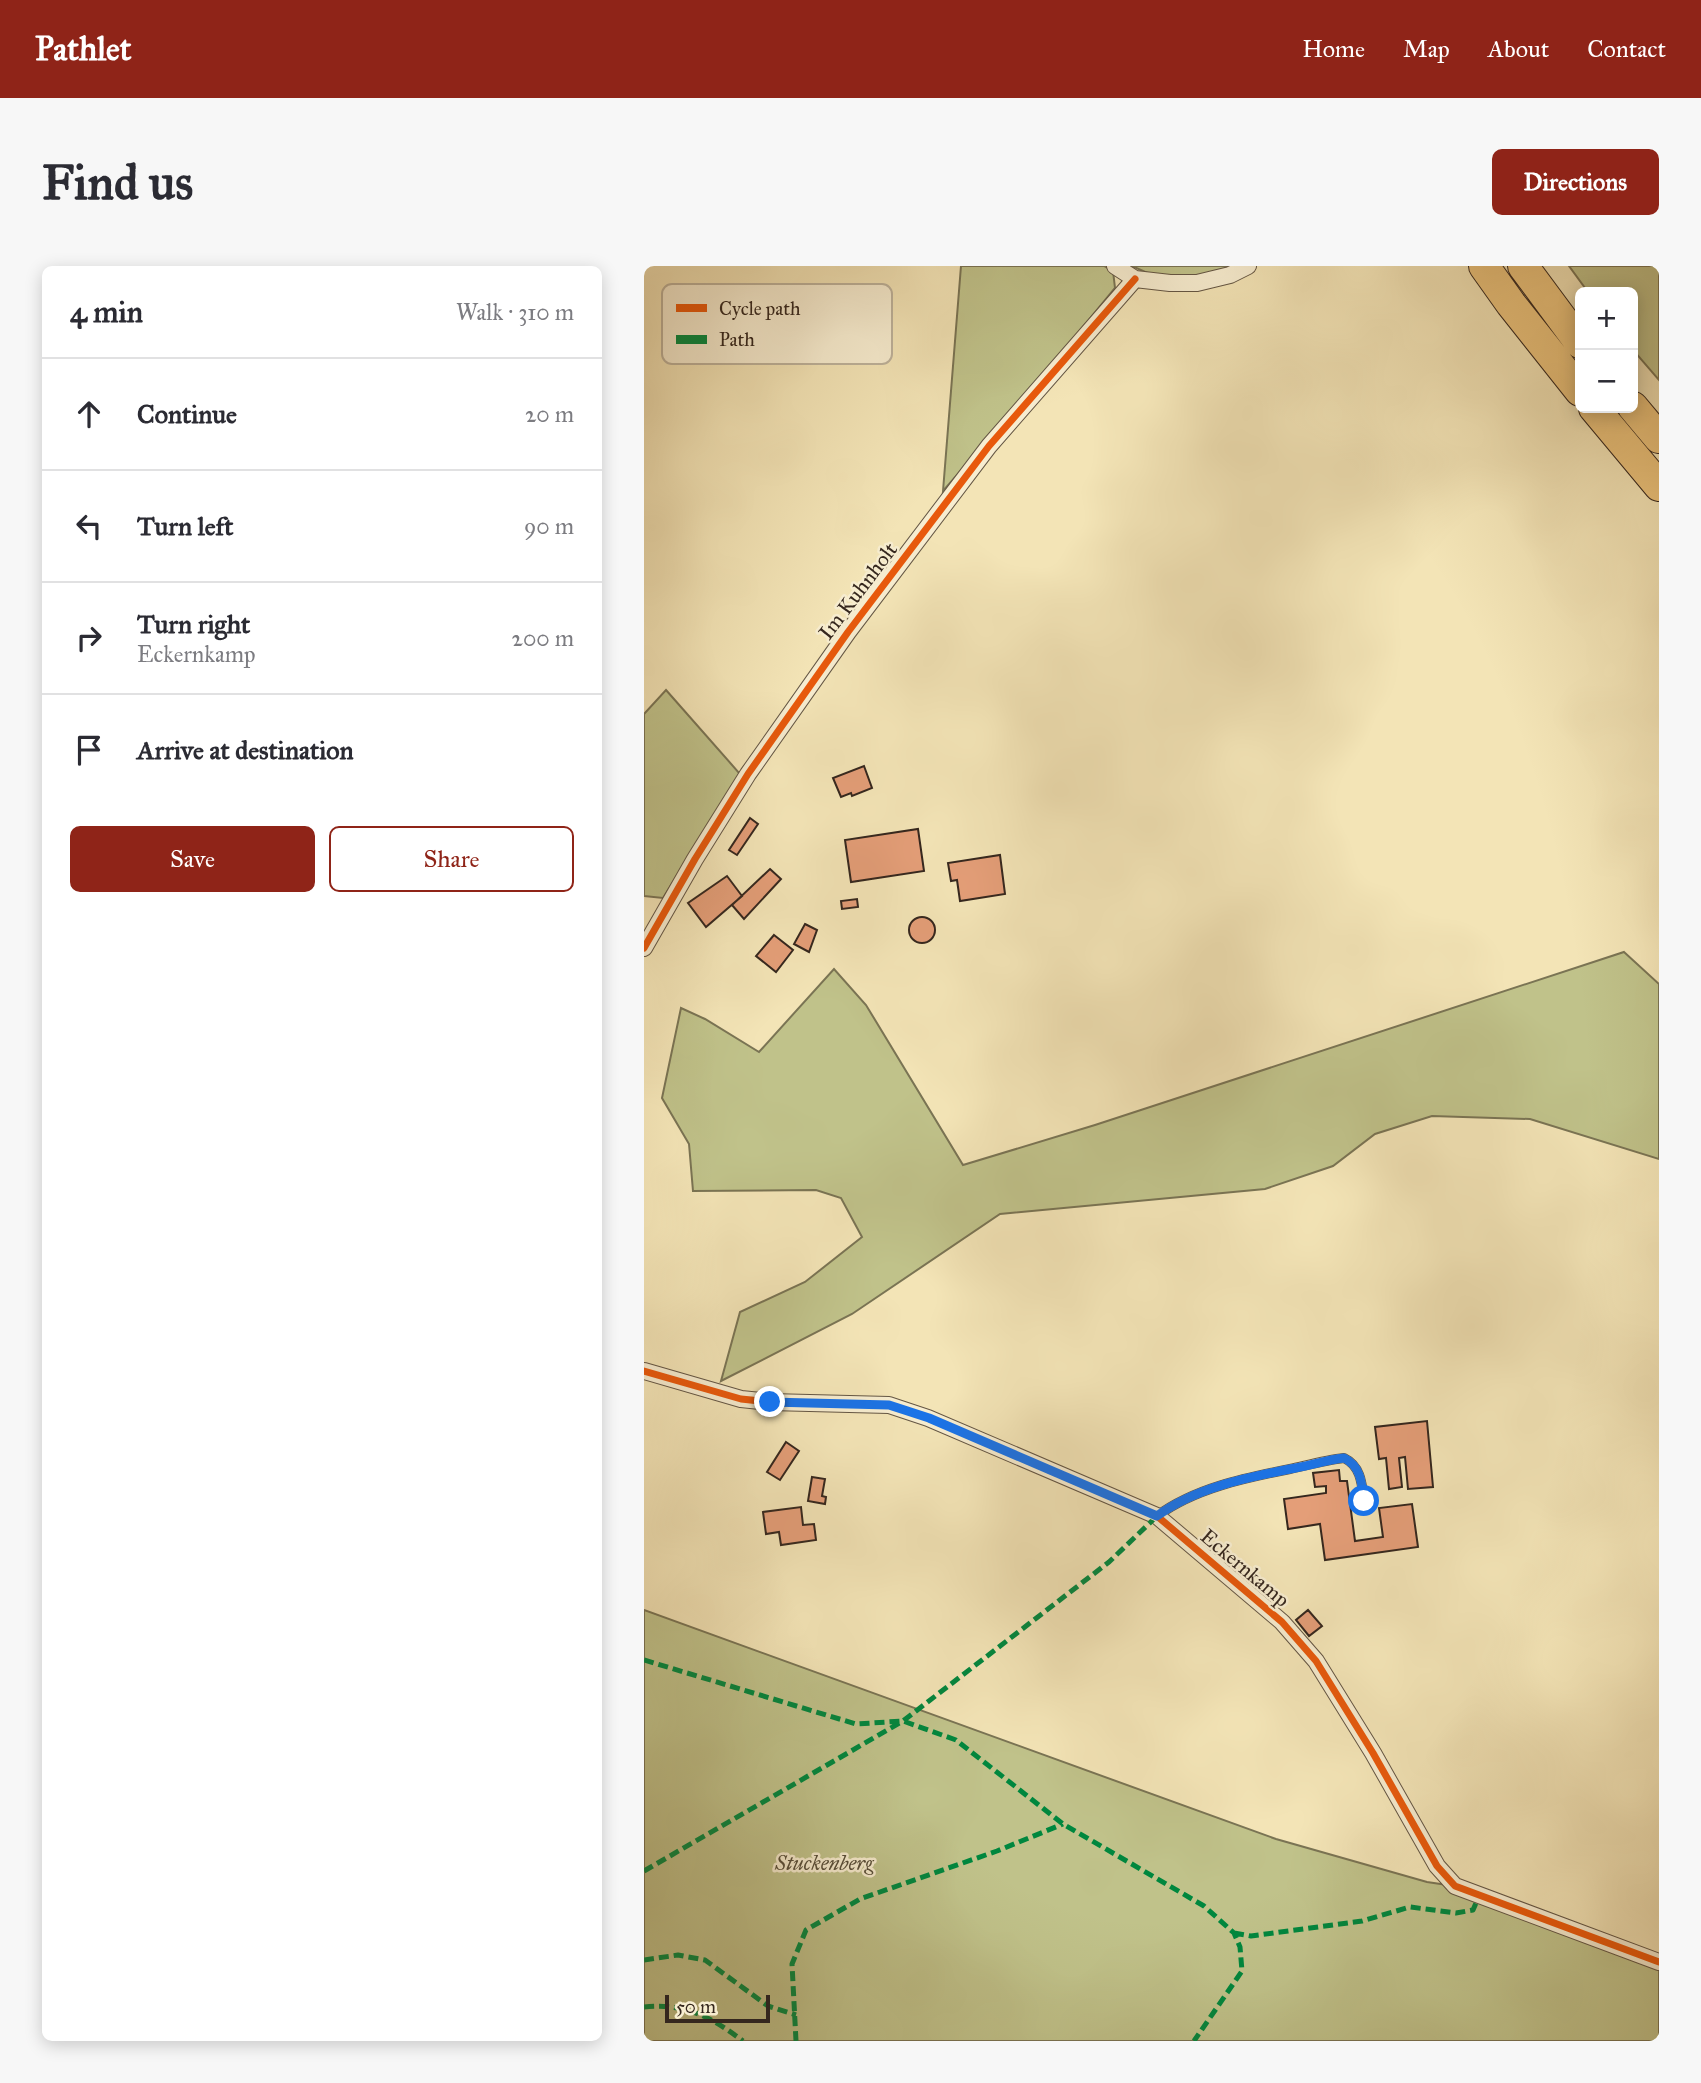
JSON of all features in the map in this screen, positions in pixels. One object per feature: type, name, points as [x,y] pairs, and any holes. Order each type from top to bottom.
[{"type":"highway","points":[[1484,266],[1575,385]]},
{"type":"highway","points":[[1523,266],[1575,336]]},
{"type":"highway","points":[[1598,413],[1659,486]]},
{"type":"highway","points":[[1638,413],[1659,438]]},
{"type":"street","points":[[1115,266],[1136,279],[1170,283],[1197,283],[1230,275],[1248,266]]},
{"type":"street","name":"Im Kuhnholt","points":[[644,948],[747,774],[848,632],[989,446],[1136,279]]},
{"type":"street","name":"Eckernkamp","points":[[644,1371],[741,1399],[889,1405],[929,1418],[1157,1516],[1282,1622],[1316,1661],[1373,1753],[1437,1866],[1455,1886],[1659,1962]]},
{"type":"lane","points":[[1157,1516],[1178,1502],[1217,1487],[1344,1458],[1359,1472],[1364,1501]]},
{"type":"green space","points":[[961,266],[1104,266],[1113,271],[1115,288],[1029,393],[943,491]]},
{"type":"green space","points":[[1132,266],[1248,266],[1170,283]]},
{"type":"green space","points":[[1569,266],[1659,266],[1659,380],[1638,356],[1638,287],[1584,287]]},
{"type":"green space","points":[[666,690],[740,774],[663,898],[644,896],[644,714]]},
{"type":"green space","points":[[1624,952],[1659,984],[1659,1159],[1530,1119],[1432,1116],[1375,1134],[1333,1166],[1265,1189],[1000,1214],[852,1314],[721,1381],[740,1312],[805,1282],[862,1237],[841,1198],[816,1190],[693,1191],[689,1144],[662,1098],[681,1008],[705,1019],[759,1052],[834,969],[866,1005],[963,1165],[1095,1125]]},
{"type":"green space","name":"Stuckenberg","points":[[644,1610],[1276,1839],[1427,1882],[1454,1886],[1659,1966],[1659,2041],[644,2041]]},
{"type":"building","points":[[864,766],[872,788],[852,796],[851,793],[841,797],[833,778]]},
{"type":"building","points":[[750,818],[758,824],[737,855],[729,850]]},
{"type":"building","points":[[918,829],[924,871],[851,882],[845,840]]},
{"type":"building","points":[[1000,855],[1005,894],[960,901],[957,880],[951,881],[948,863]]},
{"type":"building","points":[[770,869],[781,879],[744,919],[732,905]]},
{"type":"building","points":[[727,876],[742,896],[706,927],[688,903]]},
{"type":"building","points":[[857,899],[858,907],[842,909],[841,901]]},
{"type":"building","points":[[922,917],[931,921],[935,930],[931,939],[922,943],[913,939],[909,930],[913,921]]},
{"type":"building","points":[[805,924],[817,930],[809,952],[794,944]]},
{"type":"building","points":[[774,935],[793,950],[776,972],[756,956]]},
{"type":"building","points":[[1427,1421],[1433,1487],[1408,1489],[1405,1457],[1399,1458],[1402,1487],[1389,1489],[1386,1458],[1379,1459],[1375,1427]]},
{"type":"building","points":[[786,1442],[799,1451],[780,1480],[767,1472]]},
{"type":"building","points":[[1339,1470],[1340,1481],[1347,1481],[1355,1541],[1383,1537],[1379,1508],[1412,1504],[1418,1547],[1325,1560],[1320,1524],[1288,1529],[1284,1499],[1326,1493],[1326,1486],[1315,1487],[1313,1473]]},
{"type":"building","points":[[812,1477],[825,1479],[822,1496],[826,1497],[825,1504],[808,1501]]},
{"type":"building","points":[[801,1507],[803,1525],[814,1524],[816,1540],[781,1545],[779,1532],[766,1534],[763,1512]]},
{"type":"building","points":[[1308,1610],[1322,1626],[1309,1636],[1296,1620]]},
{"type":"marked path","points":[[644,1871],[903,1721],[1109,1562],[1157,1516]]},
{"type":"marked path","points":[[644,1660],[856,1724],[903,1721],[956,1740],[1063,1824],[1204,1906],[1234,1933],[1240,1947],[1242,1971],[1194,2041]]},
{"type":"marked path","points":[[796,2041],[792,1964],[806,1930],[860,1899],[997,1851],[1063,1824]]},
{"type":"marked path","points":[[1234,1933],[1251,1936],[1362,1921],[1410,1907],[1456,1913],[1473,1910],[1479,1896]]},
{"type":"marked path","points":[[644,1960],[678,1955],[705,1960],[768,2006],[796,2015]]},
{"type":"marked path","points":[[644,2007],[673,2007],[697,2014],[720,2025],[743,2041]]},
{"type":"cycle path","points":[[644,948],[748,774],[848,632],[989,446],[1135,279]]},
{"type":"cycle path","points":[[644,1371],[741,1399],[889,1405],[928,1418],[1157,1516],[1282,1622],[1316,1661],[1373,1753],[1437,1866],[1455,1886],[1659,1962]]},
{"type":"route","points":[[770,1402],[889,1405],[929,1418],[1157,1516],[1178,1502],[1217,1487],[1344,1458],[1359,1472],[1364,1501]]}]
